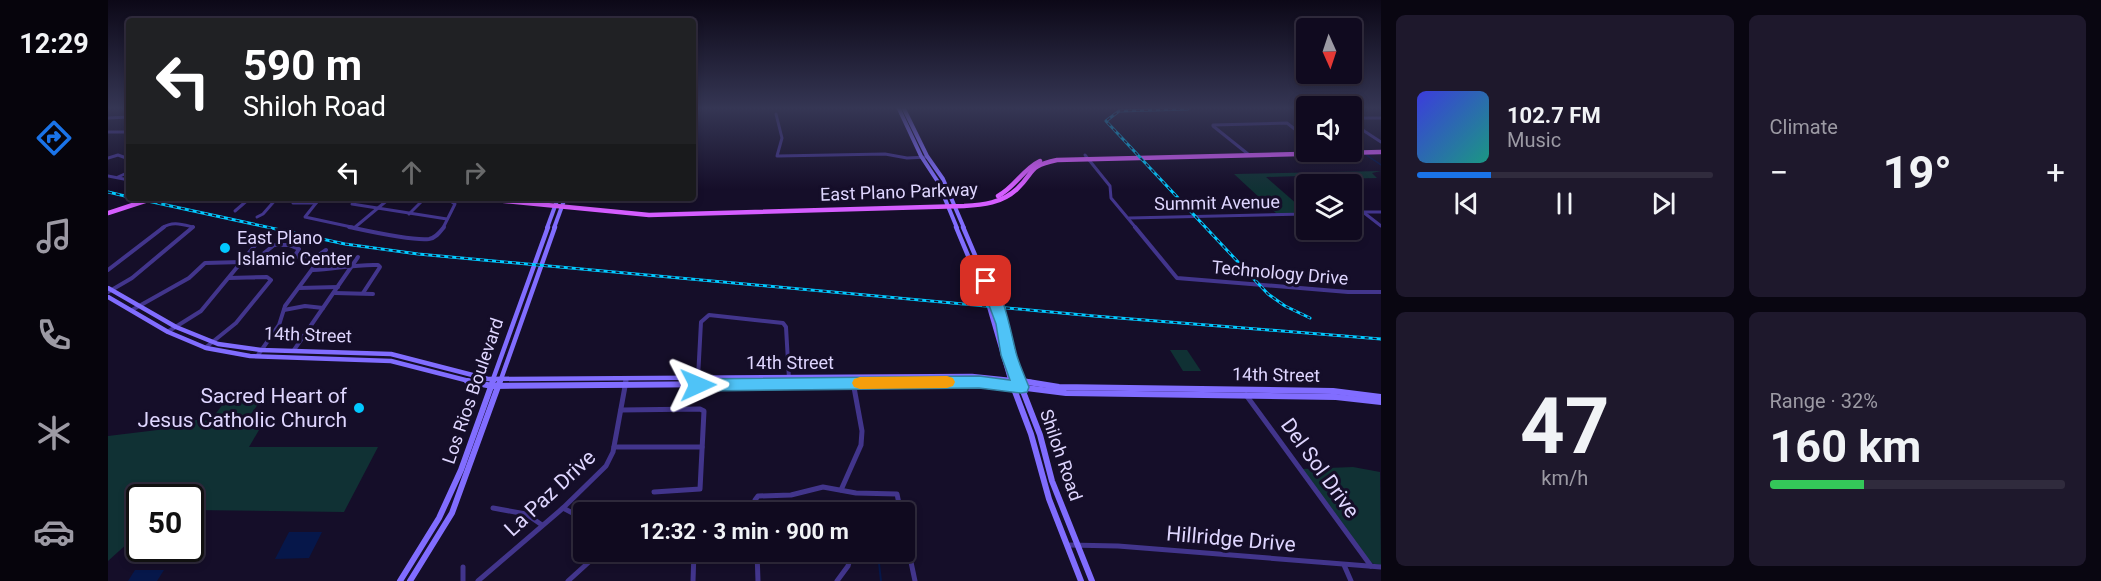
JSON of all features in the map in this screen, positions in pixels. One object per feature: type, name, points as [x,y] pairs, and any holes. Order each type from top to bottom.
[{"type":"main road","points":[[913,138],[918,138]]},
{"type":"main road","name":"Shiloh Road","points":[[913,138],[922,158],[933,173],[968,237],[1004,328],[1009,355],[1040,435],[1052,480],[1092,581]]},
{"type":"main road","name":"Shiloh Road","points":[[918,138],[928,158],[943,179],[961,237],[996,327],[1001,354],[1031,434],[1049,500],[1081,581]]},
{"type":"main road","name":"East Plano Parkway","points":[[1362,151],[1381,150]]},
{"type":"main road","name":"East Plano Parkway","points":[[1286,152],[1296,152]]},
{"type":"main road","name":"East Plano Parkway","points":[[539,201],[661,213],[951,205],[1005,195],[1019,188],[1029,172],[1038,164],[1057,160],[1086,157],[1296,152]]},
{"type":"main road","points":[[108,212],[136,201]]},
{"type":"main road","points":[[108,212],[144,201]]},
{"type":"main road","name":"Los Rios Boulevard","points":[[410,581],[452,513],[474,434],[509,332],[544,236],[560,202]]},
{"type":"main road","name":"Los Rios Boulevard","points":[[400,581],[439,518],[483,434],[552,236],[560,202]]},
{"type":"main road","points":[[544,236],[552,236]]},
{"type":"main road","points":[[961,237],[968,237]]},
{"type":"main road","name":"14th Street","points":[[109,290],[212,342],[262,349],[376,353],[407,357],[493,383]]},
{"type":"main road","name":"14th Street","points":[[108,297],[205,348],[258,355],[399,362],[455,379],[493,383],[920,380],[1010,382],[1057,393],[1165,389],[1298,390],[1367,397],[1381,402]]},
{"type":"main road","points":[[521,302],[530,301]]},
{"type":"main road","points":[[996,327],[1004,328]]},
{"type":"main road","points":[[509,332],[519,331]]},
{"type":"main road","points":[[329,357],[334,351]]},
{"type":"main road","points":[[372,359],[376,353]]},
{"type":"main road","points":[[426,369],[432,363]]},
{"type":"main road","points":[[1165,389],[1169,395]]},
{"type":"main road","points":[[1298,390],[1303,397]]},
{"type":"main road","name":"14th Street","points":[[1103,391],[1169,395],[1381,397]]},
{"type":"main road","points":[[474,434],[483,434]]},
{"type":"main road","points":[[1031,434],[1040,435]]},
{"type":"street","points":[[782,136],[777,156],[885,154],[907,158],[928,158]]},
{"type":"street","points":[[1226,136],[1247,153]]},
{"type":"street","points":[[108,158],[118,155],[126,158]]},
{"type":"street","points":[[1086,157],[1110,186],[1110,196],[1128,218]]},
{"type":"street","points":[[117,178],[126,174]]},
{"type":"street","points":[[108,176],[126,180]]},
{"type":"street","points":[[235,211],[247,201]]},
{"type":"street","points":[[257,218],[274,201]]},
{"type":"street","points":[[353,201],[351,203],[378,210],[447,219]]},
{"type":"street","points":[[354,228],[387,201]]},
{"type":"street","points":[[409,214],[422,201]]},
{"type":"street","points":[[293,202],[315,203]]},
{"type":"street","points":[[315,203],[305,217],[398,236],[434,238],[455,204],[452,202]]},
{"type":"street","points":[[1363,212],[1381,212]]},
{"type":"street","points":[[1363,212],[1381,226]]},
{"type":"street","name":"Summit Avenue","points":[[1128,218],[1296,214]]},
{"type":"street","name":"Technology Drive","points":[[1128,218],[1177,278],[1348,292],[1381,292]]},
{"type":"street","points":[[108,270],[168,224],[176,223],[192,228],[132,278],[109,290]]},
{"type":"street","points":[[169,331],[201,310],[262,237]]},
{"type":"street","points":[[294,257],[299,249],[274,242],[262,256],[294,257],[316,257],[326,250]]},
{"type":"street","points":[[258,355],[279,325],[283,310],[319,260],[316,257]]},
{"type":"street","points":[[294,350],[358,257]]},
{"type":"street","points":[[132,310],[189,278],[205,263],[242,262]]},
{"type":"street","points":[[312,270],[342,269],[365,264],[380,267],[363,293]]},
{"type":"street","points":[[229,278],[270,278]]},
{"type":"street","points":[[205,348],[236,323],[270,278]]},
{"type":"street","points":[[299,288],[338,287]]},
{"type":"street","points":[[335,293],[373,294]]},
{"type":"street","points":[[283,310],[305,306],[323,308]]},
{"type":"street","points":[[698,382],[701,322],[705,316],[714,315],[783,322],[786,327],[789,381]]},
{"type":"street","points":[[841,489],[861,445],[862,431],[852,380]]},
{"type":"street","name":"La Paz Drive","points":[[478,581],[563,508],[606,466],[614,447],[625,382]]},
{"type":"street","name":"Del Sol Drive","points":[[1242,390],[1371,566]]},
{"type":"street","points":[[621,410],[702,409],[704,411],[700,489],[654,492]]},
{"type":"street","points":[[614,447],[702,447]]},
{"type":"street","points":[[755,502],[758,496],[791,495],[823,487],[856,493],[897,494],[899,502]]},
{"type":"street","points":[[493,508],[526,514],[542,525]]},
{"type":"street","points":[[563,508],[573,513]]},
{"type":"street","name":"Hillridge Drive","points":[[1067,545],[1381,567]]},
{"type":"street","points":[[568,581],[589,562]]},
{"type":"street","points":[[693,581],[694,562]]},
{"type":"street","points":[[757,562],[758,581]]},
{"type":"street","points":[[837,581],[849,562]]},
{"type":"street","points":[[910,562],[915,581]]},
{"type":"street","points":[[1343,564],[1351,581]]},
{"type":"street","points":[[463,567],[463,581]]},
{"type":"green space","points":[[1381,171],[1372,173],[1377,178],[1362,178],[1362,174],[1296,174],[1296,176],[1266,177],[1296,203],[1296,213],[1277,214],[1234,174]]},
{"type":"green space","points":[[1170,350],[1187,350],[1201,371],[1183,371]]},
{"type":"green space","points":[[233,391],[267,392],[242,426],[259,430],[249,447],[378,447],[344,512],[204,510],[204,484],[126,484],[126,545],[108,561],[108,436],[174,428],[184,419],[210,421]]},
{"type":"green space","points":[[1353,467],[1380,472],[1381,565],[1369,561],[1302,469]]},
{"type":"shaded area","points":[[289,532],[322,532],[309,558],[275,559]]},
{"type":"shaded area","points":[[135,570],[164,570],[157,581],[128,581]]},
{"type":"waterway","points":[[1365,154],[1381,165]]},
{"type":"waterway","points":[[879,562],[881,581]]},
{"type":"railway","points":[[1120,136],[1268,294],[1285,306],[1310,318]]},
{"type":"railway","points":[[108,192],[126,196]]},
{"type":"railway","points":[[148,201],[345,244],[418,254],[1094,316],[1381,339]]},
{"type":"slow traffic","points":[[860,383],[947,382]]},
{"type":"place","name":"East Plano Islamic Center","points":[[225,248]]},
{"type":"place","name":"Sacred Heart of Jesus Catholic Church","points":[[359,408]]},
{"type":"route","points":[[698,385],[990,382],[1021,387],[1009,355],[1004,324],[986,281]]}]
